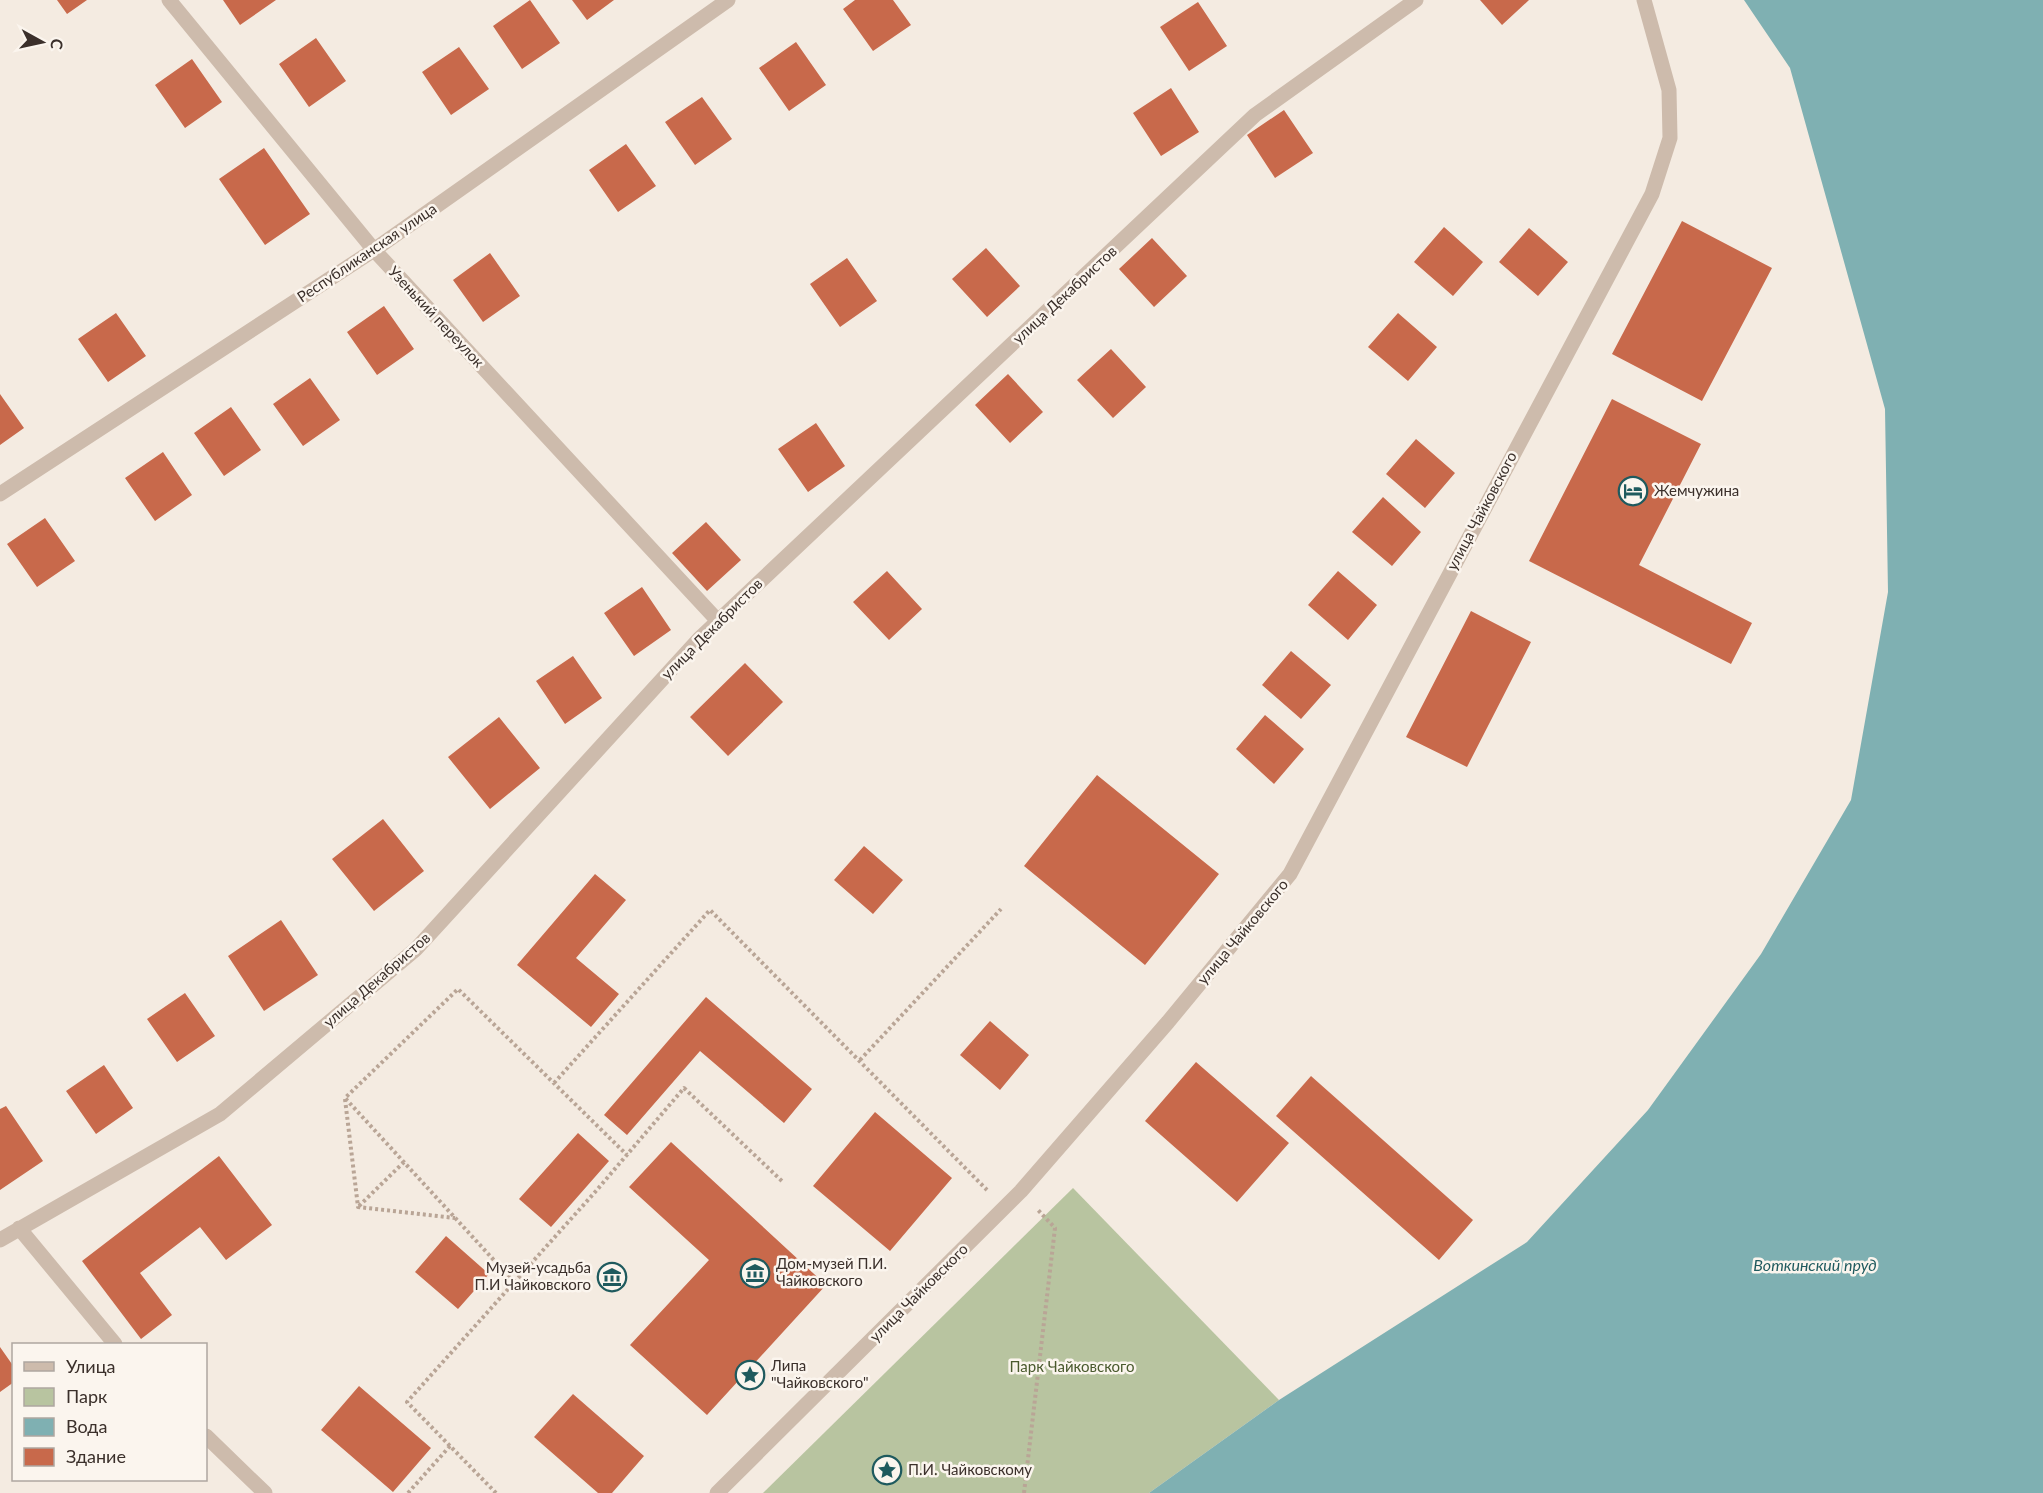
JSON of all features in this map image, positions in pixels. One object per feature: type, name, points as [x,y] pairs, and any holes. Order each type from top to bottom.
[{"type":"street","name":"Узенький переулок","points":[[169,0],[374,250],[718,621]]},
{"type":"street","name":"Республиканская улица","points":[[0,494],[374,250],[728,0]]},
{"type":"street","name":"улица Декабристов","points":[[0,1240],[220,1114],[416,949],[699,639],[1255,116],[1416,0]]},
{"type":"street","name":"улица Чайковского","points":[[717,1493],[1021,1191],[1168,1022],[1290,874],[1652,194],[1670,138],[1669,90],[1644,0]]},
{"type":"street","points":[[19,1228],[115,1343]]},
{"type":"street","points":[[207,1437],[265,1493]]},
{"type":"path","points":[[860,1060],[1001,909]]},
{"type":"path","points":[[554,1083],[710,910],[988,1190]]},
{"type":"path","points":[[345,1098],[458,988],[627,1155]]},
{"type":"path","points":[[496,1493],[407,1402],[684,1088],[784,1183]]},
{"type":"path","points":[[345,1098],[514,1282]]},
{"type":"path","points":[[345,1098],[358,1206]]},
{"type":"path","points":[[358,1206],[404,1162]]},
{"type":"path","points":[[1021,1191],[1054,1228],[1024,1493]]},
{"type":"path","points":[[358,1206],[456,1218]]},
{"type":"path","points":[[408,1493],[450,1446]]},
{"type":"green space","name":"Парк Чайковского","points":[[1073,1188],[1279,1400],[1149,1493],[763,1493]]},
{"type":"water","name":"Воткинский пруд","points":[[1744,0],[2043,0],[2043,1493],[1149,1493],[1279,1400],[1527,1242],[1648,1110],[1761,954],[1851,800],[1888,592],[1885,409],[1790,68]]},
{"type":"building","points":[[57,0],[87,0],[67,14]]},
{"type":"building","points":[[223,0],[276,0],[240,25]]},
{"type":"building","points":[[530,0],[560,43],[522,69],[493,26]]},
{"type":"building","points":[[572,0],[614,0],[587,20]]},
{"type":"building","points":[[855,0],[893,0],[911,25],[873,51],[843,9]]},
{"type":"building","points":[[1480,0],[1529,0],[1502,25]]},
{"type":"building","points":[[1198,2],[1227,46],[1189,71],[1160,27]]},
{"type":"building","points":[[316,38],[346,81],[309,107],[279,64]]},
{"type":"building","points":[[796,42],[826,85],[789,111],[759,68]]},
{"type":"building","points":[[459,47],[489,89],[451,115],[422,72]]},
{"type":"building","points":[[192,59],[222,102],[185,128],[155,85]]},
{"type":"building","points":[[1171,88],[1199,132],[1161,156],[1133,113]]},
{"type":"building","points":[[702,97],[732,139],[695,165],[665,122]]},
{"type":"building","points":[[1284,110],[1313,153],[1275,178],[1247,135]]},
{"type":"building","points":[[626,144],[656,186],[618,212],[589,170]]},
{"type":"building","points":[[264,148],[310,214],[265,245],[219,179]]},
{"type":"building","points":[[1682,221],[1772,268],[1702,401],[1612,354]]},
{"type":"building","points":[[1444,227],[1483,262],[1453,296],[1414,262]]},
{"type":"building","points":[[1529,228],[1568,262],[1538,296],[1499,262]]},
{"type":"building","points":[[1152,238],[1187,276],[1154,307],[1119,269]]},
{"type":"building","points":[[986,248],[1020,286],[987,317],[952,279]]},
{"type":"building","points":[[490,253],[520,296],[483,322],[453,280]]},
{"type":"building","points":[[847,258],[877,301],[840,327],[810,284]]},
{"type":"building","points":[[384,306],[414,349],[377,375],[347,332]]},
{"type":"building","points":[[116,313],[146,356],[108,382],[78,339]]},
{"type":"building","points":[[1398,313],[1437,347],[1408,381],[1368,347]]},
{"type":"building","points":[[1111,349],[1146,387],[1113,418],[1077,380]]},
{"type":"building","points":[[1008,374],[1043,412],[1010,443],[975,405]]},
{"type":"building","points":[[310,378],[340,420],[303,446],[273,404]]},
{"type":"building","points":[[0,394],[24,428],[0,445]]},
{"type":"building","points":[[1612,399],[1701,444],[1639,565],[1752,623],[1731,664],[1529,561]]},
{"type":"building","points":[[231,407],[261,450],[224,476],[194,433]]},
{"type":"building","points":[[816,423],[845,466],[808,492],[778,449]]},
{"type":"building","points":[[1416,439],[1455,473],[1425,508],[1386,474]]},
{"type":"building","points":[[163,452],[192,495],[155,521],[125,478]]},
{"type":"building","points":[[1383,497],[1421,532],[1392,566],[1352,532]]},
{"type":"building","points":[[45,518],[75,561],[37,587],[7,544]]},
{"type":"building","points":[[706,522],[741,560],[707,591],[672,553]]},
{"type":"building","points":[[887,571],[922,609],[889,640],[853,602]]},
{"type":"building","points":[[1338,571],[1377,605],[1348,640],[1308,605]]},
{"type":"building","points":[[642,587],[671,630],[634,656],[604,613]]},
{"type":"building","points":[[1471,611],[1531,642],[1467,767],[1406,737]]},
{"type":"building","points":[[1291,651],[1331,685],[1301,719],[1262,685]]},
{"type":"building","points":[[573,656],[602,698],[565,724],[536,681]]},
{"type":"building","points":[[745,663],[783,702],[728,756],[690,717]]},
{"type":"building","points":[[1265,715],[1304,749],[1274,784],[1236,749]]},
{"type":"building","points":[[499,717],[540,768],[490,809],[448,757]]},
{"type":"building","points":[[1097,775],[1219,874],[1145,965],[1024,866]]},
{"type":"building","points":[[383,819],[424,871],[374,911],[332,859]]},
{"type":"building","points":[[864,846],[903,880],[873,914],[834,880]]},
{"type":"building","points":[[595,874],[626,900],[576,958],[619,994],[591,1027],[517,965]]},
{"type":"building","points":[[281,920],[318,975],[264,1011],[228,956]]},
{"type":"building","points":[[185,993],[215,1036],[177,1062],[147,1019]]},
{"type":"building","points":[[706,997],[812,1089],[784,1123],[700,1051],[627,1135],[604,1115]]},
{"type":"building","points":[[990,1021],[1029,1055],[1000,1090],[960,1055]]},
{"type":"building","points":[[1196,1062],[1289,1143],[1237,1202],[1145,1121]]},
{"type":"building","points":[[104,1065],[133,1108],[96,1134],[66,1091]]},
{"type":"building","points":[[1311,1076],[1473,1220],[1439,1260],[1276,1116]]},
{"type":"building","points":[[6,1106],[43,1161],[0,1190],[0,1109]]},
{"type":"building","points":[[875,1112],[952,1178],[890,1251],[813,1186]]},
{"type":"building","points":[[578,1133],[609,1161],[551,1227],[519,1199]]},
{"type":"building","name":"Дом-музей П.И. Чайковского","points":[[671,1142],[826,1285],[707,1415],[630,1345],[709,1260],[629,1187]]},
{"type":"building","points":[[219,1156],[272,1225],[226,1260],[200,1227],[140,1273],[172,1315],[141,1339],[82,1261]]},
{"type":"building","points":[[446,1236],[489,1274],[458,1309],[415,1272]]},
{"type":"building","points":[[0,1347],[12,1364],[12,1383],[0,1392]]},
{"type":"building","points":[[359,1386],[431,1448],[393,1492],[321,1430]]},
{"type":"building","points":[[573,1394],[644,1456],[612,1493],[598,1493],[534,1437]]},
{"type":"place","name":"Жемчужина","points":[[1633,491]]},
{"type":"place","name":"Дом-музей П.И. Чайковского","points":[[755,1273]]},
{"type":"place","name":"Музей-усадьба П.И Чайковского","points":[[612,1277]]},
{"type":"place","name":"Липа \"Чайковского\"","points":[[750,1375]]},
{"type":"place","name":"П.И. Чайковскому","points":[[887,1470]]}]
